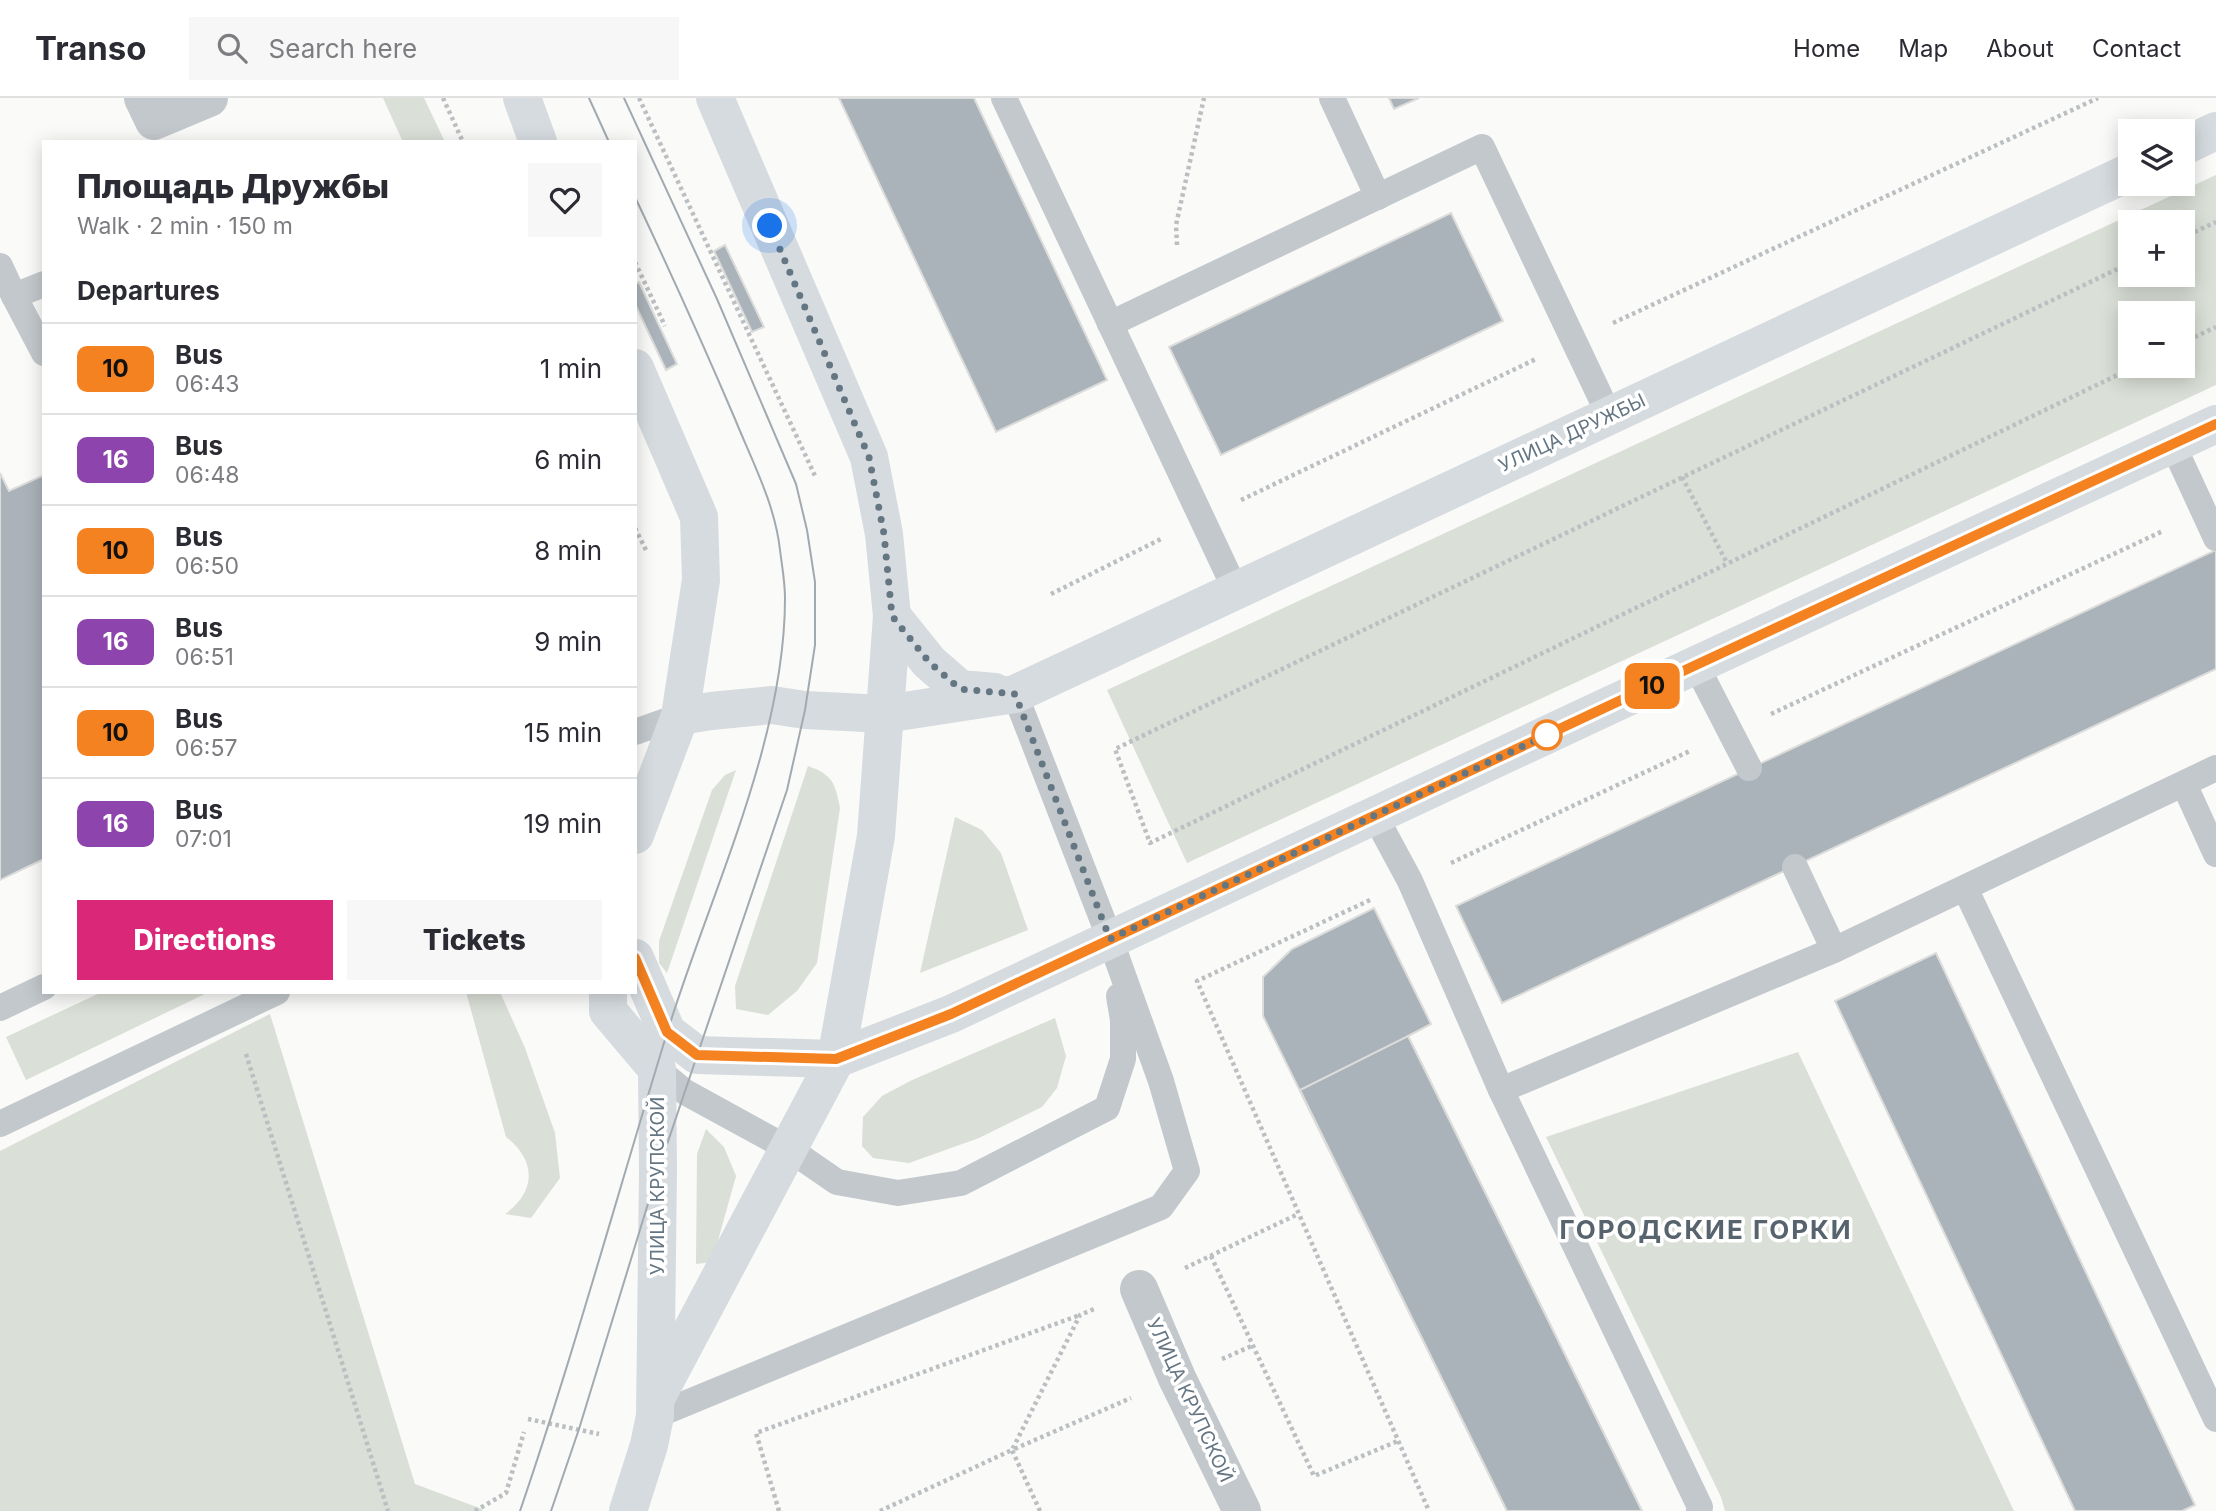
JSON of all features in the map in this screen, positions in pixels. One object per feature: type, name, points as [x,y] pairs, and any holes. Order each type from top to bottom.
[{"type":"main road","points":[[522,98],[532,139]]},
{"type":"main road","points":[[715,98],[869,457],[884,534],[892,616],[885,713]]},
{"type":"main road","points":[[2195,141],[2216,131]]},
{"type":"main road","name":"УЛИЦА ДРУЖБЫ","points":[[1015,694],[2118,178]]},
{"type":"main road","points":[[637,373],[699,517],[701,580],[680,716],[637,830]]},
{"type":"main road","points":[[637,963],[667,1032],[697,1055],[836,1059],[951,1014],[2216,424]]},
{"type":"main road","points":[[892,616],[929,662],[960,689],[1015,694]]},
{"type":"main road","points":[[680,716],[772,705],[805,710],[885,713],[1015,694]]},
{"type":"main road","name":"УЛИЦА КРУПСКОЙ","points":[[655,1407],[836,1059],[876,836],[885,713]]},
{"type":"main road","name":"УЛИЦА КРУПСКОЙ","points":[[608,994],[608,1011],[657,1069],[655,1407],[649,1446],[628,1511]]},
{"type":"street","points":[[143,98],[154,121],[209,98]]},
{"type":"street","name":"УЛИЦА КРУПСКОЙ","points":[[1139,1289],[1177,1378],[1242,1511]]},
{"type":"lane","points":[[1004,98],[1236,591]]},
{"type":"lane","points":[[1332,98],[1378,197]]},
{"type":"lane","points":[[1110,324],[1482,147],[1609,415]]},
{"type":"lane","points":[[0,266],[42,349]]},
{"type":"lane","points":[[14,296],[42,285]]},
{"type":"lane","points":[[2173,444],[2216,538]]},
{"type":"lane","points":[[1696,665],[1749,768]]},
{"type":"lane","points":[[655,1407],[1161,1207],[1187,1171],[1161,1081],[1110,939],[1015,694]]},
{"type":"lane","points":[[637,732],[680,716]]},
{"type":"lane","points":[[1501,1090],[1834,950],[2216,768]]},
{"type":"lane","points":[[2184,784],[2216,854]]},
{"type":"lane","points":[[1375,816],[1410,881],[1501,1090],[1700,1507],[1699,1511]]},
{"type":"lane","points":[[1795,867],[1834,950]]},
{"type":"lane","points":[[1965,888],[2216,1419]]},
{"type":"lane","points":[[657,1069],[685,1092],[789,1149],[837,1182],[898,1193],[961,1183],[1107,1108],[1123,1059],[1123,1020],[1110,939]]},
{"type":"lane","points":[[0,1008],[42,988]]},
{"type":"lane","points":[[0,1124],[273,994]]},
{"type":"path","points":[[443,98],[462,140]]},
{"type":"path","points":[[639,98],[816,478]]},
{"type":"path","points":[[1178,292],[1176,225],[1204,98]]},
{"type":"path","points":[[2195,232],[2216,222]]},
{"type":"path","points":[[2118,269],[1115,749],[1150,843],[2118,375]]},
{"type":"path","points":[[2195,338],[2216,327]]},
{"type":"path","points":[[1682,477],[1727,564]]},
{"type":"path","points":[[1197,981],[1429,1511]]},
{"type":"path","points":[[233,1012],[388,1511]]},
{"type":"path","points":[[1211,1256],[1314,1476],[1398,1441]]},
{"type":"path","points":[[779,1511],[756,1433],[1080,1315]]},
{"type":"path","points":[[880,1511],[1012,1450],[1254,1345]]},
{"type":"path","points":[[528,1419],[590,1432]]},
{"type":"path","points":[[475,1511],[506,1493],[524,1432]]},
{"type":"path","points":[[1012,1450],[1040,1511]]},
{"type":"shaded area","points":[[383,98],[424,98],[444,140],[402,140]]},
{"type":"shaded area","points":[[2216,175],[2216,385],[1187,863],[1107,690],[2118,221],[2118,287],[2195,287],[2195,210],[2141,210],[2171,196],[2195,196],[2195,185]]},
{"type":"shaded area","points":[[808,766],[832,781],[840,808],[817,963],[797,991],[768,1015],[736,1009],[735,986]]},
{"type":"shaded area","points":[[736,770],[667,973],[659,963],[659,941],[712,790],[725,775]]},
{"type":"shaded area","points":[[955,817],[982,830],[1001,853],[1028,930],[920,973]]},
{"type":"shaded area","points":[[98,994],[205,994],[26,1080],[6,1037]]},
{"type":"shaded area","points":[[467,994],[501,994],[525,1048],[555,1133],[560,1178],[531,1218],[505,1214],[523,1196],[529,1176],[523,1156],[506,1137]]},
{"type":"shaded area","points":[[270,1014],[415,1484],[482,1511],[0,1511],[0,1151]]},
{"type":"shaded area","points":[[1055,1018],[1066,1056],[1057,1088],[1042,1107],[979,1138],[909,1163],[873,1158],[862,1146],[863,1117],[882,1096],[910,1081]]},
{"type":"shaded area","points":[[1798,1052],[2014,1511],[1725,1511],[1721,1497],[1546,1137]]},
{"type":"shaded area","points":[[706,1129],[724,1147],[736,1176],[712,1262],[696,1264],[697,1154]]},
{"type":"building","points":[[839,98],[974,98],[1107,380],[996,432]]},
{"type":"building","points":[[1389,98],[1419,98],[1394,109]]},
{"type":"building","points":[[1451,213],[1503,321],[1221,455],[1169,347]]},
{"type":"building","points":[[725,245],[764,327],[752,332],[714,251]]},
{"type":"building","points":[[639,282],[677,364],[666,370],[637,308]]},
{"type":"building","points":[[0,473],[9,491],[42,476],[42,860],[0,880]]},
{"type":"building","points":[[2216,550],[2216,669],[1502,1003],[1456,906]]},
{"type":"building","points":[[1374,908],[1431,1024],[1408,1036],[1642,1511],[1507,1511],[1263,1016],[1263,977],[1292,949]]},
{"type":"building","points":[[1936,953],[2195,1505],[2182,1511],[2075,1511],[1835,1001]]},
{"type":"building","points":[[1408,1036],[1642,1511],[1507,1511],[1300,1090]]},
{"type":"tram line","points":[[589,98],[608,140]]},
{"type":"tram line","points":[[551,1511],[658,1171],[787,790],[805,710],[815,645],[815,582],[796,484],[717,299],[624,98]]},
{"type":"tram line","points":[[520,1511],[667,1033],[759,763],[782,653],[784,586],[777,533],[768,499],[711,363],[637,201]]},
{"type":"bus line","name":"10","points":[[637,963],[667,1032],[697,1055],[836,1059],[951,1014],[2216,424]]},
{"type":"district","name":"ГОРОДСКИЕ ГОРКИ","points":[[1706,1229]]},
{"type":"route","points":[[770,226],[869,457],[884,534],[892,616],[929,662],[960,689],[1015,694],[1110,939],[1547,735]]}]
